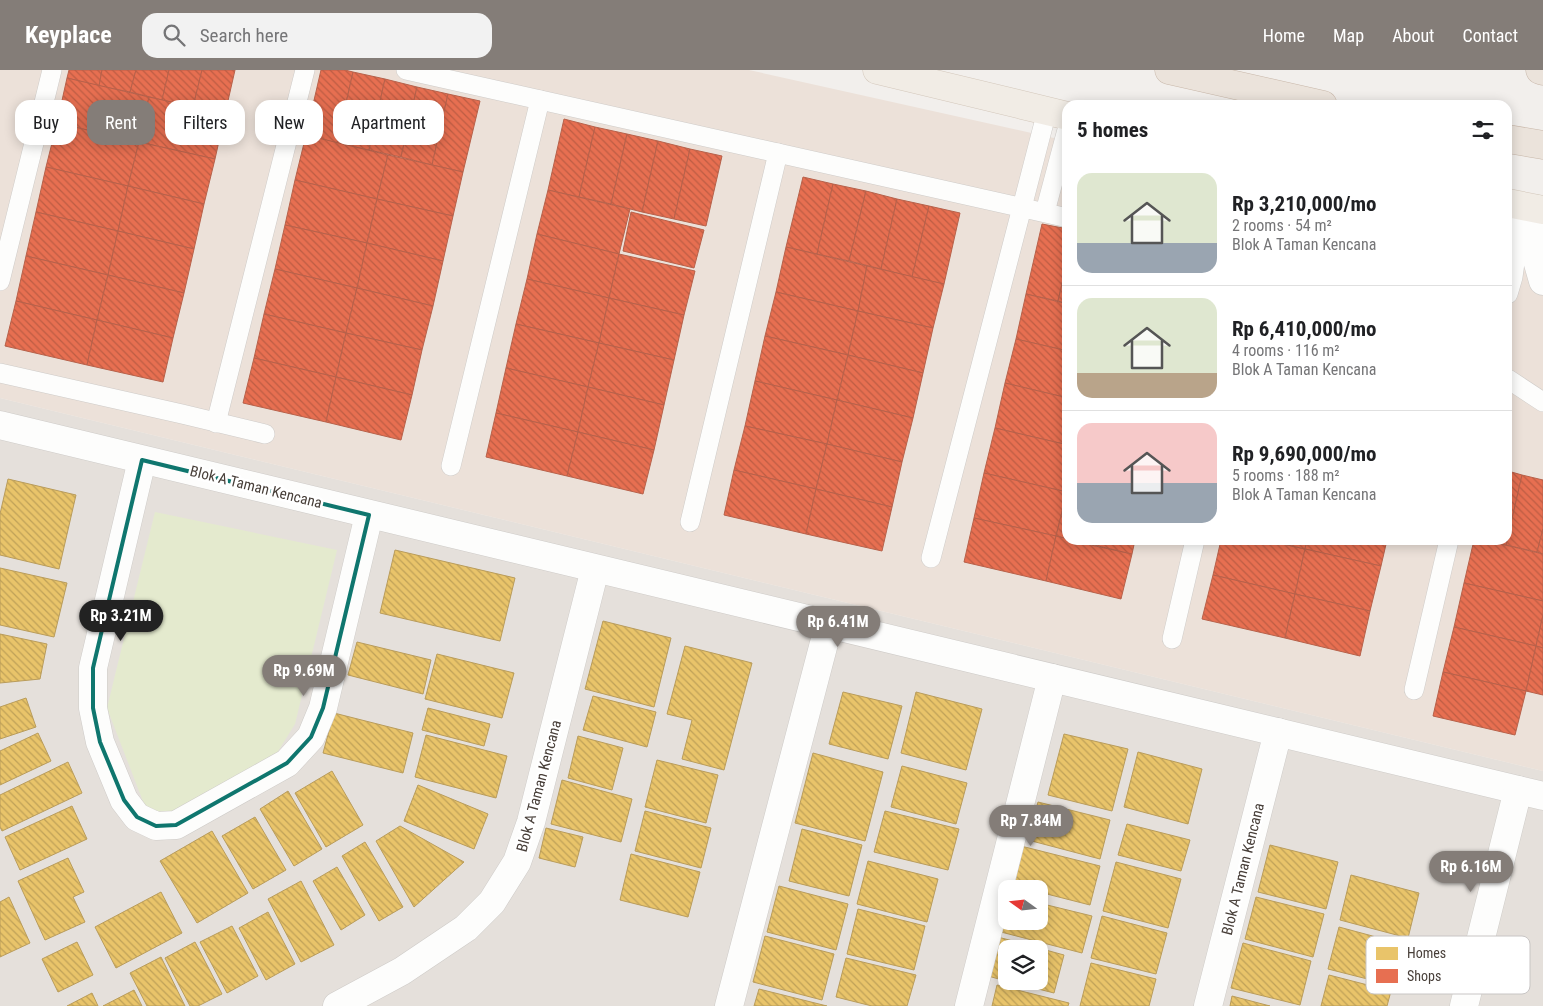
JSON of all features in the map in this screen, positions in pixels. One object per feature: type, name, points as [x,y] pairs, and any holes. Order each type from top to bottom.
[{"type":"highway","points":[[1169,70],[1301,100]]},
{"type":"highway","points":[[1512,140],[1543,145]]},
{"type":"main road","points":[[876,70],[1060,118]]},
{"type":"street","points":[[1528,207],[1535,253],[1543,281]]},
{"type":"street","name":"Blok A Taman Kencana","points":[[0,425],[369,515],[1531,792],[1486,936]]},
{"type":"street","points":[[142,460],[93,668],[93,708],[100,742],[124,800],[136,816],[156,826],[176,825],[287,762],[311,736],[323,708],[369,515]]},
{"type":"street","name":"Blok A Taman Kencana","points":[[337,1006],[402,971],[466,928],[492,902],[517,862],[531,822],[595,569]]},
{"type":"street","points":[[730,1006],[829,624]]},
{"type":"street","points":[[969,1006],[1052,678]]},
{"type":"street","name":"Blok A Taman Kencana","points":[[1208,1006],[1278,732]]},
{"type":"street","name":"Blok A Taman Kencana","points":[[1464,1006],[1468,994]]},
{"type":"lane","points":[[0,281],[52,70]]},
{"type":"lane","points":[[216,423],[306,70]]},
{"type":"lane","points":[[406,70],[1062,216]]},
{"type":"lane","points":[[451,466],[540,100]]},
{"type":"lane","points":[[930,558],[1021,208],[1060,118]]},
{"type":"lane","points":[[1044,212],[1060,118]]},
{"type":"lane","points":[[690,522],[778,153]]},
{"type":"lane","points":[[1512,280],[1528,207]]},
{"type":"lane","points":[[0,373],[265,434]]},
{"type":"lane","points":[[1512,382],[1543,402]]},
{"type":"lane","points":[[1172,639],[1194,545]]},
{"type":"lane","points":[[1414,690],[1448,545]]},
{"type":"highlighted area","points":[[142,460],[369,515],[323,708],[311,737],[287,763],[176,825],[156,826],[137,817],[124,800],[100,742],[93,708],[93,668]]},
{"type":"shaded area","points":[[0,70],[749,70],[1062,140],[1062,545],[1512,545],[1512,241],[1529,244],[1543,272],[1543,771],[0,398]]},
{"type":"shaded area","points":[[0,398],[1543,771],[1543,1006],[0,1006]]},
{"type":"green space","points":[[155,512],[337,550],[295,724],[277,753],[156,835],[107,708]]},
{"type":"building: Homes","points":[[8,479],[76,495],[59,569],[0,555],[0,514]]},
{"type":"building: Homes","points":[[395,550],[515,578],[500,641],[380,613]]},
{"type":"building: Homes","points":[[0,568],[67,583],[54,637],[0,625]]},
{"type":"building: Homes","points":[[603,621],[671,638],[654,707],[585,689]]},
{"type":"building: Homes","points":[[0,634],[47,644],[40,679],[0,683]]},
{"type":"building: Homes","points":[[357,642],[431,660],[423,694],[348,675]]},
{"type":"building: Homes","points":[[685,646],[752,663],[724,770],[682,759],[692,720],[667,714]]},
{"type":"building: Homes","points":[[437,654],[514,673],[502,718],[425,699]]},
{"type":"building: Homes","points":[[843,692],[902,706],[888,759],[829,744]]},
{"type":"building: Homes","points":[[916,692],[982,709],[966,770],[901,753]]},
{"type":"building: Homes","points":[[593,696],[656,712],[647,747],[583,730]]},
{"type":"building: Homes","points":[[26,698],[36,727],[0,739],[0,707]]},
{"type":"building: Homes","points":[[428,708],[490,724],[484,746],[422,730]]},
{"type":"building: Homes","points":[[334,713],[413,733],[403,773],[323,753]]},
{"type":"building: Homes","points":[[38,733],[51,761],[0,785],[0,751]]},
{"type":"building: Homes","points":[[1064,734],[1128,749],[1112,811],[1048,795]]},
{"type":"building: Homes","points":[[426,735],[507,756],[496,798],[415,777]]},
{"type":"building: Homes","points":[[578,736],[623,748],[612,790],[568,778]]},
{"type":"building: Homes","points":[[1138,752],[1202,769],[1188,824],[1124,807]]},
{"type":"building: Homes","points":[[813,753],[883,772],[865,841],[795,823]]},
{"type":"building: Homes","points":[[657,760],[718,775],[706,823],[645,807]]},
{"type":"building: Homes","points":[[68,762],[82,793],[2,831],[0,827],[0,795]]},
{"type":"building: Homes","points":[[902,766],[967,783],[956,824],[891,807]]},
{"type":"building: Homes","points":[[332,771],[363,825],[326,847],[295,793]]},
{"type":"building: Homes","points":[[562,780],[632,799],[621,842],[551,824]]},
{"type":"building: Homes","points":[[418,785],[488,814],[474,849],[404,821]]},
{"type":"building: Homes","points":[[288,791],[322,849],[294,866],[260,809]]},
{"type":"building: Homes","points":[[1038,802],[1110,820],[1100,859],[1028,840]]},
{"type":"building: Homes","points":[[72,806],[87,839],[20,870],[5,837]]},
{"type":"building: Homes","points":[[645,811],[711,828],[701,868],[635,851]]},
{"type":"building: Homes","points":[[885,811],[959,829],[948,870],[874,852]]},
{"type":"building: Homes","points":[[255,817],[286,870],[253,889],[222,836]]},
{"type":"building: Homes","points":[[1127,824],[1190,840],[1181,871],[1118,855]]},
{"type":"building: Homes","points":[[400,826],[464,862],[414,907],[376,841]]},
{"type":"building: Homes","points":[[546,828],[583,837],[575,867],[539,858]]},
{"type":"building: Homes","points":[[802,829],[862,845],[849,896],[789,881]]},
{"type":"building: Homes","points":[[212,831],[248,893],[197,923],[160,861]]},
{"type":"building: Homes","points":[[365,842],[403,907],[379,921],[342,856]]},
{"type":"building: Homes","points":[[1270,845],[1338,862],[1326,909],[1258,892]]},
{"type":"building: Homes","points":[[1021,846],[1100,866],[1090,905],[1048,894],[1048,880],[1012,880]]},
{"type":"building: Homes","points":[[631,854],[700,872],[688,917],[620,900]]},
{"type":"building: Homes","points":[[68,858],[84,892],[73,897],[85,922],[45,940],[18,881]]},
{"type":"building: Homes","points":[[868,861],[938,879],[927,922],[857,904]]},
{"type":"building: Homes","points":[[1116,862],[1181,879],[1168,928],[1103,911]]},
{"type":"building: Homes","points":[[337,867],[365,915],[341,930],[313,881]]},
{"type":"building: Homes","points":[[1351,875],[1419,893],[1408,936],[1400,936],[1340,920]]},
{"type":"building: Homes","points":[[301,881],[334,945],[301,962],[268,899]]},
{"type":"building: Homes","points":[[779,886],[848,904],[836,950],[767,932]]},
{"type":"building: Homes","points":[[161,892],[182,933],[116,968],[95,927]]},
{"type":"building: Homes","points":[[9,897],[30,943],[0,957],[0,902]]},
{"type":"building: Homes","points":[[1256,897],[1324,914],[1313,957],[1245,939]]},
{"type":"building: Homes","points":[[1048,905],[1092,916],[1082,953],[1048,944],[1048,940],[1032,940],[1001,932],[1001,930],[1048,930]]},
{"type":"building: Homes","points":[[858,909],[925,926],[914,970],[847,954]]},
{"type":"building: Homes","points":[[268,912],[295,964],[266,980],[239,928]]},
{"type":"building: Homes","points":[[1102,916],[1167,933],[1156,974],[1091,958]]},
{"type":"building: Homes","points":[[232,926],[258,976],[227,993],[200,942]]},
{"type":"building: Homes","points":[[1339,927],[1372,936],[1366,936],[1366,979],[1328,969]]},
{"type":"building: Homes","points":[[765,936],[834,954],[822,1000],[753,982]]},
{"type":"building: Homes","points":[[998,937],[1009,940],[998,940],[998,979],[988,976]]},
{"type":"building: Homes","points":[[77,942],[93,975],[58,992],[42,959]]},
{"type":"building: Homes","points":[[195,942],[222,994],[198,1006],[190,1006],[165,958]]},
{"type":"building: Homes","points":[[1243,943],[1311,961],[1300,1005],[1231,988]]},
{"type":"building: Homes","points":[[1048,951],[1064,955],[1054,993],[1042,990],[1048,990]]},
{"type":"building: Homes","points":[[161,957],[185,1006],[147,1006],[130,973]]},
{"type":"building: Homes","points":[[846,958],[916,975],[907,1006],[872,1006],[836,997]]},
{"type":"building: Homes","points":[[1091,963],[1156,979],[1149,1006],[1080,1006]]},
{"type":"building: Homes","points":[[1329,975],[1366,985],[1366,994],[1390,994],[1387,1006],[1321,1006]]},
{"type":"building: Homes","points":[[997,985],[998,990],[1017,990],[1069,1003],[1068,1006],[992,1006]]},
{"type":"building: Homes","points":[[759,989],[827,1006],[754,1006]]},
{"type":"building: Homes","points":[[134,990],[142,1006],[103,1006]]},
{"type":"building: Homes","points":[[92,993],[98,1006],[67,1006]]},
{"type":"building: Homes","points":[[1232,996],[1270,1006],[1230,1006]]},
{"type":"building: Shops","points":[[69,70],[102,70],[99,86],[67,78]]},
{"type":"building: Shops","points":[[102,70],[136,70],[130,92],[99,86]]},
{"type":"building: Shops","points":[[136,70],[169,70],[162,100],[130,92]]},
{"type":"building: Shops","points":[[169,70],[202,70],[195,100],[162,100]]},
{"type":"building: Shops","points":[[202,70],[235,70],[228,100],[195,100]]},
{"type":"building: Shops","points":[[321,70],[353,72],[347,100],[333,100],[333,142],[323,139],[323,100],[314,100]]},
{"type":"building: Shops","points":[[353,72],[385,79],[380,100],[347,100]]},
{"type":"building: Shops","points":[[67,78],[149,97],[148,100],[87,100],[87,130],[77,128],[77,100],[62,100]]},
{"type":"building: Shops","points":[[385,79],[417,87],[414,100],[380,100]]},
{"type":"building: Shops","points":[[417,87],[448,94],[444,112],[444,100],[414,100]]},
{"type":"building: Shops","points":[[448,94],[480,101],[463,172],[432,165],[437,145],[444,145],[444,112]]},
{"type":"building: Shops","points":[[149,97],[165,101],[165,145],[218,145],[215,159],[152,145],[155,145],[155,100],[148,100]]},
{"type":"building: Shops","points":[[564,119],[595,127],[579,197],[548,190]]},
{"type":"building: Shops","points":[[595,127],[627,134],[611,204],[579,197]]},
{"type":"building: Shops","points":[[77,128],[87,130],[87,145],[138,145],[128,186],[46,167],[52,145],[77,145]]},
{"type":"building: Shops","points":[[627,134],[658,141],[642,212],[611,204]]},
{"type":"building: Shops","points":[[323,139],[333,142],[333,145],[347,145],[388,155],[377,199],[295,180],[304,145],[323,145]]},
{"type":"building: Shops","points":[[658,141],[690,149],[674,219],[642,212]]},
{"type":"building: Shops","points":[[138,145],[152,145],[215,159],[204,204],[128,186]]},
{"type":"building: Shops","points":[[346,145],[370,145],[369,150]]},
{"type":"building: Shops","points":[[370,145],[404,145],[401,157],[369,150]]},
{"type":"building: Shops","points":[[404,145],[437,145],[432,165],[401,157]]},
{"type":"building: Shops","points":[[690,149],[722,156],[706,226],[674,219]]},
{"type":"building: Shops","points":[[388,155],[463,172],[453,216],[377,199]]},
{"type":"building: Shops","points":[[46,167],[128,186],[118,231],[36,212]]},
{"type":"building: Shops","points":[[803,177],[833,184],[817,254],[786,247]]},
{"type":"building: Shops","points":[[295,180],[377,199],[367,243],[285,225]]},
{"type":"building: Shops","points":[[833,184],[866,191],[849,261],[817,254]]},
{"type":"building: Shops","points":[[128,186],[204,204],[194,249],[118,231]]},
{"type":"building: Shops","points":[[548,190],[630,209],[619,254],[537,234]]},
{"type":"building: Shops","points":[[866,191],[897,199],[881,269],[849,261]]},
{"type":"building: Shops","points":[[377,199],[453,216],[443,261],[367,243]]},
{"type":"building: Shops","points":[[897,199],[929,206],[912,277],[881,269]]},
{"type":"building: Shops","points":[[929,206],[960,213],[944,284],[912,277]]},
{"type":"building: Shops","points":[[36,212],[118,231],[108,275],[26,256]]},
{"type":"building: Shops","points":[[631,212],[704,230],[694,268],[623,251]]},
{"type":"building: Shops","points":[[1042,224],[1062,228],[1062,284],[1058,301],[1026,294]]},
{"type":"building: Shops","points":[[285,225],[367,243],[357,288],[275,269]]},
{"type":"building: Shops","points":[[118,231],[194,249],[184,293],[108,275]]},
{"type":"building: Shops","points":[[537,234],[619,254],[609,298],[527,279]]},
{"type":"building: Shops","points":[[367,243],[443,261],[433,306],[357,288]]},
{"type":"building: Shops","points":[[786,247],[867,266],[858,311],[776,292]]},
{"type":"building: Shops","points":[[619,254],[695,271],[684,315],[609,298]]},
{"type":"building: Shops","points":[[26,256],[108,275],[97,320],[16,301]]},
{"type":"building: Shops","points":[[867,266],[944,284],[933,328],[858,311]]},
{"type":"building: Shops","points":[[275,269],[357,288],[346,333],[264,314]]},
{"type":"building: Shops","points":[[108,275],[184,293],[173,338],[97,320]]},
{"type":"building: Shops","points":[[527,279],[609,298],[599,343],[516,324]]},
{"type":"building: Shops","points":[[1062,284],[1062,302],[1058,301]]},
{"type":"building: Shops","points":[[357,288],[433,306],[422,350],[346,333]]},
{"type":"building: Shops","points":[[776,292],[858,311],[848,355],[765,336]]},
{"type":"building: Shops","points":[[1026,294],[1062,303],[1062,350],[1016,339]]},
{"type":"building: Shops","points":[[609,298],[684,315],[674,360],[599,343]]},
{"type":"building: Shops","points":[[16,301],[97,320],[87,365],[5,346]]},
{"type":"building: Shops","points":[[858,311],[933,328],[923,373],[848,355]]},
{"type":"building: Shops","points":[[264,314],[346,333],[336,377],[254,358]]},
{"type":"building: Shops","points":[[97,320],[173,338],[163,382],[87,365]]},
{"type":"building: Shops","points":[[516,324],[599,343],[588,387],[506,368]]},
{"type":"building: Shops","points":[[346,333],[422,350],[412,395],[336,377]]},
{"type":"building: Shops","points":[[765,336],[848,355],[837,400],[755,381]]},
{"type":"building: Shops","points":[[1016,339],[1062,350],[1062,397],[1005,383]]},
{"type":"building: Shops","points":[[599,343],[674,360],[664,405],[588,387]]},
{"type":"building: Shops","points":[[848,355],[923,373],[913,418],[837,400]]},
{"type":"building: Shops","points":[[254,358],[336,377],[326,422],[243,403]]},
{"type":"building: Shops","points":[[506,368],[588,387],[578,432],[496,413]]},
{"type":"building: Shops","points":[[336,377],[412,395],[401,440],[326,422]]},
{"type":"building: Shops","points":[[755,381],[837,400],[827,444],[745,426]]},
{"type":"building: Shops","points":[[1005,383],[1062,397],[1062,444],[995,428]]},
{"type":"building: Shops","points":[[588,387],[664,405],[654,450],[578,432]]},
{"type":"building: Shops","points":[[837,400],[913,418],[902,462],[827,444]]},
{"type":"building: Shops","points":[[496,413],[578,432],[567,476],[486,457]]},
{"type":"building: Shops","points":[[745,426],[827,444],[816,489],[734,470]]},
{"type":"building: Shops","points":[[995,428],[1062,444],[1062,491],[984,473]]},
{"type":"building: Shops","points":[[578,432],[654,450],[643,494],[567,476]]},
{"type":"building: Shops","points":[[827,444],[902,462],[892,507],[816,489]]},
{"type":"building: Shops","points":[[734,470],[816,489],[806,534],[724,515]]},
{"type":"building: Shops","points":[[1512,472],[1522,475],[1512,520]]},
{"type":"building: Shops","points":[[984,473],[1062,491],[1062,512],[1056,536],[974,518]]},
{"type":"building: Shops","points":[[1522,475],[1543,480],[1543,529],[1537,552],[1506,545],[1512,545],[1512,519]]},
{"type":"building: Shops","points":[[816,489],[892,507],[882,551],[806,534]]},
{"type":"building: Shops","points":[[1062,512],[1062,538],[1056,536]]},
{"type":"building: Shops","points":[[974,518],[1056,536],[1046,581],[964,562]]},
{"type":"building: Shops","points":[[1543,529],[1543,554],[1537,552]]},
{"type":"building: Shops","points":[[1056,536],[1062,538],[1062,545],[1091,545],[1132,554],[1121,599],[1046,581]]},
{"type":"building: Shops","points":[[1094,545],[1134,545],[1132,554]]},
{"type":"building: Shops","points":[[1220,545],[1288,545],[1305,549],[1295,594],[1213,575]]},
{"type":"building: Shops","points":[[1288,545],[1306,545],[1305,549]]},
{"type":"building: Shops","points":[[1306,545],[1386,545],[1381,566],[1305,549]]},
{"type":"building: Shops","points":[[1473,545],[1505,545],[1543,554],[1543,601],[1464,583]]},
{"type":"building: Shops","points":[[1305,549],[1381,566],[1370,611],[1295,594]]},
{"type":"building: Shops","points":[[1213,575],[1295,594],[1285,638],[1202,619]]},
{"type":"building: Shops","points":[[1464,583],[1543,601],[1543,615],[1536,646],[1454,627]]},
{"type":"building: Shops","points":[[1295,594],[1370,611],[1360,656],[1285,638]]},
{"type":"building: Shops","points":[[1543,615],[1543,648],[1536,646]]},
{"type":"building: Shops","points":[[1454,627],[1536,646],[1526,691],[1443,672]]},
{"type":"building: Shops","points":[[1536,646],[1543,648],[1543,695],[1526,691]]},
{"type":"building: Shops","points":[[1443,672],[1526,691],[1515,735],[1433,716]]}]
